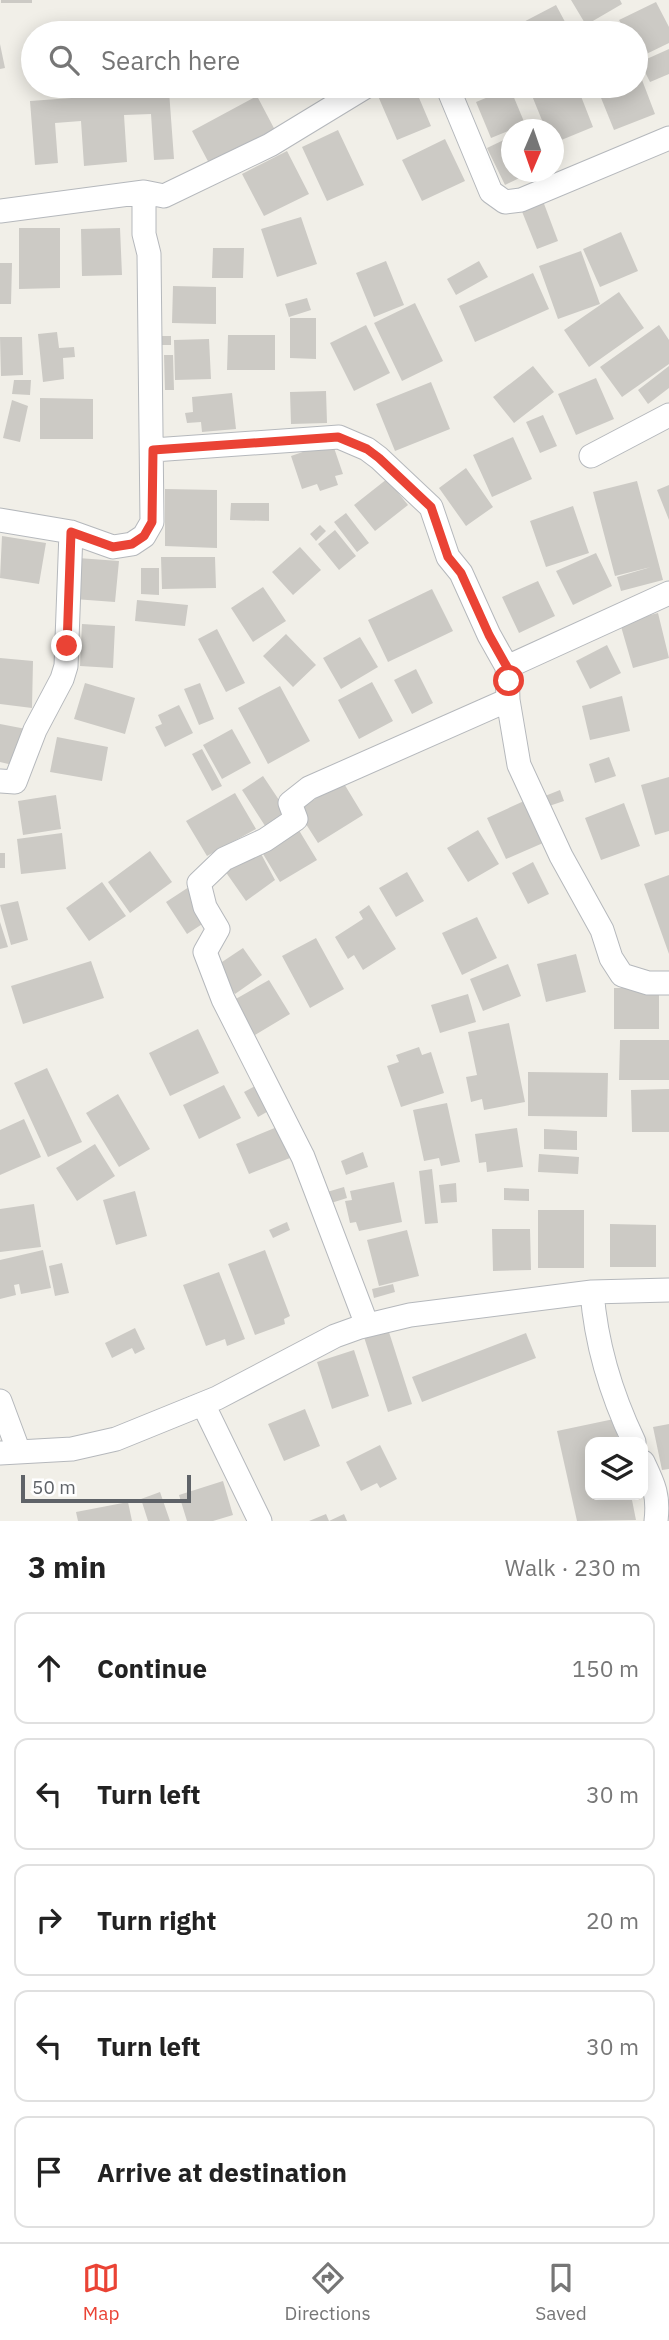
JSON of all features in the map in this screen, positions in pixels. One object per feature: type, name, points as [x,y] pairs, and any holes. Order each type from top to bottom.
[{"type":"street","points":[[0,211],[144,192],[164,196],[270,145],[347,98]]},
{"type":"street","points":[[452,98],[491,192],[505,202],[521,200],[669,138]]},
{"type":"street","points":[[0,520],[71,532],[113,547],[132,544],[144,536],[152,522],[149,254],[144,234],[144,192]]},
{"type":"street","points":[[591,456],[669,415]]},
{"type":"street","points":[[153,450],[338,437],[367,449],[431,507],[448,557],[461,573],[489,635],[507,667],[508,700],[519,765],[561,856],[602,930],[611,958],[622,975],[648,983],[669,983]]},
{"type":"street","points":[[0,781],[15,782],[35,730],[66,666],[71,532]]},
{"type":"street","points":[[507,667],[669,593]]},
{"type":"street","points":[[368,1325],[303,1157],[223,999],[205,952],[218,929],[205,907],[199,883],[224,859],[265,840],[296,819],[290,803],[309,788],[508,700]]},
{"type":"street","points":[[0,1402],[9,1453],[72,1449],[116,1439],[203,1404],[335,1336],[368,1325],[410,1315],[592,1292],[669,1290]]},
{"type":"street","points":[[592,1292],[595,1326],[632,1437]]},
{"type":"street","points":[[203,1404],[260,1521]]},
{"type":"street","points":[[648,1473],[658,1502],[656,1521]]},
{"type":"building","points":[[1,0],[32,0],[32,3],[1,3]]},
{"type":"building","points":[[571,0],[620,0],[622,4],[593,21],[584,21]]},
{"type":"building","points":[[656,2],[669,27],[669,43],[648,53],[648,21],[619,20]]},
{"type":"building","points":[[556,5],[565,21],[525,21]]},
{"type":"building","points":[[0,44],[5,68],[0,69]]},
{"type":"building","points":[[669,49],[669,74],[650,82],[648,58]]},
{"type":"building","points":[[648,96],[655,114],[614,130],[601,98],[648,98]]},
{"type":"building","points":[[72,98],[170,98],[174,159],[154,160],[151,114],[124,115],[127,162],[84,166],[81,121],[55,123],[58,163],[35,165],[30,101]]},
{"type":"building","points":[[253,98],[258,98],[276,132],[211,167],[192,131]]},
{"type":"building","points":[[379,98],[419,98],[431,126],[397,140]]},
{"type":"building","points":[[486,98],[514,98],[523,119],[501,119],[501,134],[491,138],[476,102]]},
{"type":"building","points":[[533,98],[582,98],[593,127],[564,139],[564,119],[542,119]]},
{"type":"building","points":[[338,130],[364,185],[327,201],[302,147]]},
{"type":"building","points":[[445,139],[465,181],[422,201],[402,160]]},
{"type":"building","points":[[501,141],[501,177],[487,148]]},
{"type":"building","points":[[287,151],[309,194],[264,216],[242,174]]},
{"type":"building","points":[[543,201],[558,241],[537,249],[521,209]]},
{"type":"building","points":[[301,217],[317,264],[277,277],[261,229]]},
{"type":"building","points":[[19,228],[60,228],[60,288],[19,289]]},
{"type":"building","points":[[120,228],[122,275],[82,276],[81,229]]},
{"type":"building","points":[[621,232],[638,271],[600,287],[583,249]]},
{"type":"building","points":[[213,248],[244,248],[243,278],[212,278]]},
{"type":"building","points":[[581,251],[600,304],[558,319],[539,266]]},
{"type":"building","points":[[386,261],[404,305],[374,317],[356,273]]},
{"type":"building","points":[[479,261],[488,277],[456,295],[447,279]]},
{"type":"building","points":[[0,263],[12,263],[11,304],[0,304]]},
{"type":"building","points":[[533,273],[549,309],[475,342],[459,306]]},
{"type":"building","points":[[173,286],[216,287],[216,324],[172,323]]},
{"type":"building","points":[[619,292],[644,328],[589,367],[564,330]]},
{"type":"building","points":[[307,298],[311,310],[289,317],[285,304]]},
{"type":"building","points":[[415,303],[443,361],[402,381],[374,323]]},
{"type":"building","points":[[290,318],[316,318],[316,359],[290,358]]},
{"type":"building","points":[[366,325],[390,373],[354,391],[330,343]]},
{"type":"building","points":[[659,325],[669,340],[669,364],[622,397],[600,367]]},
{"type":"building","points":[[57,332],[59,348],[74,347],[75,357],[63,358],[64,379],[43,382],[38,334]]},
{"type":"building","points":[[228,335],[275,335],[275,370],[227,370]]},
{"type":"building","points":[[157,336],[171,336],[171,345],[157,345]]},
{"type":"building","points":[[0,337],[22,337],[23,375],[1,376]]},
{"type":"building","points":[[209,339],[211,379],[175,380],[174,340]]},
{"type":"building","points":[[164,355],[173,355],[174,390],[165,390]]},
{"type":"building","points":[[533,366],[554,392],[514,423],[493,397]]},
{"type":"building","points":[[669,366],[669,388],[648,404],[638,390]]},
{"type":"building","points":[[596,378],[614,419],[576,435],[558,394]]},
{"type":"building","points":[[14,380],[31,380],[30,395],[12,394]]},
{"type":"building","points":[[431,382],[450,429],[395,451],[376,404]]},
{"type":"building","points":[[326,391],[327,423],[291,424],[290,392]]},
{"type":"building","points":[[232,393],[236,429],[202,432],[201,422],[187,423],[185,413],[193,412],[192,397]]},
{"type":"building","points":[[40,398],[93,399],[93,439],[40,439]]},
{"type":"building","points":[[12,400],[28,406],[20,442],[3,438]]},
{"type":"building","points":[[543,415],[557,446],[540,453],[526,422]]},
{"type":"building","points":[[513,437],[532,479],[492,497],[473,455]]},
{"type":"building","points":[[332,442],[343,474],[335,476],[338,485],[320,491],[317,484],[302,489],[291,456]]},
{"type":"building","points":[[466,468],[493,507],[466,526],[439,488]]},
{"type":"building","points":[[387,479],[408,505],[375,531],[354,505]]},
{"type":"building","points":[[637,481],[663,580],[621,591],[617,577],[651,567],[615,576],[593,492]]},
{"type":"building","points":[[669,485],[669,520],[657,490]]},
{"type":"building","points":[[165,489],[217,490],[217,548],[165,546]]},
{"type":"building","points":[[231,503],[269,503],[269,521],[230,520]]},
{"type":"building","points":[[573,506],[589,553],[546,567],[530,521]]},
{"type":"building","points":[[346,513],[369,543],[357,552],[334,522]]},
{"type":"building","points":[[320,525],[326,531],[316,541],[310,534]]},
{"type":"building","points":[[335,530],[356,556],[339,570],[318,544]]},
{"type":"building","points":[[2,536],[46,543],[39,584],[0,578]]},
{"type":"building","points":[[300,547],[321,570],[293,595],[272,572]]},
{"type":"building","points":[[596,553],[612,586],[573,605],[556,571]]},
{"type":"building","points":[[161,557],[215,557],[216,588],[162,589]]},
{"type":"building","points":[[78,558],[119,561],[115,602],[74,599]]},
{"type":"building","points":[[141,568],[159,568],[159,595],[141,594]]},
{"type":"building","points":[[538,581],[555,616],[519,633],[502,597]]},
{"type":"building","points":[[263,587],[286,621],[253,642],[231,608]]},
{"type":"building","points":[[432,589],[453,631],[388,662],[368,620]]},
{"type":"building","points":[[137,600],[188,605],[185,626],[135,621]]},
{"type":"building","points":[[658,613],[669,658],[633,668],[620,623]]},
{"type":"building","points":[[82,624],[115,626],[113,668],[80,666]]},
{"type":"building","points":[[217,629],[245,683],[226,692],[198,639]]},
{"type":"building","points":[[286,634],[316,665],[293,687],[263,656]]},
{"type":"building","points":[[360,637],[378,667],[341,689],[323,658]]},
{"type":"building","points":[[607,645],[621,673],[590,689],[576,661]]},
{"type":"building","points":[[0,658],[33,661],[32,708],[0,704]]},
{"type":"building","points":[[416,669],[433,703],[412,714],[394,680]]},
{"type":"building","points":[[372,682],[393,721],[359,739],[338,700]]},
{"type":"building","points":[[85,683],[135,698],[125,734],[74,719]]},
{"type":"building","points":[[200,683],[214,719],[199,725],[184,689]]},
{"type":"building","points":[[280,686],[310,741],[268,764],[238,708]]},
{"type":"building","points":[[622,696],[630,731],[590,740],[582,706]]},
{"type":"building","points":[[179,705],[193,733],[165,747],[155,727],[162,724],[158,715]]},
{"type":"building","points":[[0,724],[26,729],[17,766],[0,762]]},
{"type":"building","points":[[232,729],[251,763],[222,779],[203,745]]},
{"type":"building","points":[[57,737],[108,747],[102,781],[50,772]]},
{"type":"building","points":[[202,749],[222,786],[212,791],[192,754]]},
{"type":"building","points":[[609,757],[616,776],[595,783],[589,764]]},
{"type":"building","points":[[263,776],[291,818],[269,832],[242,790]]},
{"type":"building","points":[[669,777],[669,831],[655,835],[641,785]]},
{"type":"building","points":[[343,782],[363,815],[318,843],[297,810]]},
{"type":"building","points":[[560,790],[564,801],[549,806],[545,796]]},
{"type":"building","points":[[235,793],[256,829],[207,856],[186,821]]},
{"type":"building","points":[[56,795],[61,829],[23,835],[18,801]]},
{"type":"building","points":[[524,801],[543,843],[506,859],[487,818]]},
{"type":"building","points":[[624,803],[640,846],[601,860],[585,818]]},
{"type":"building","points":[[297,827],[317,860],[280,882],[260,849]]},
{"type":"building","points":[[478,830],[499,864],[468,882],[447,848]]},
{"type":"building","points":[[62,833],[66,869],[21,874],[17,839]]},
{"type":"building","points":[[259,850],[275,880],[246,901],[225,871]]},
{"type":"building","points":[[150,851],[172,882],[130,913],[108,882]]},
{"type":"building","points":[[0,853],[5,853],[5,868],[0,868]]},
{"type":"building","points":[[533,862],[549,894],[528,904],[512,873]]},
{"type":"building","points":[[407,872],[424,901],[396,917],[379,888]]},
{"type":"building","points":[[669,875],[669,954],[644,884]]},
{"type":"building","points":[[102,882],[126,916],[89,941],[66,908]]},
{"type":"building","points":[[189,887],[210,919],[187,934],[166,902]]},
{"type":"building","points":[[18,901],[28,940],[11,945],[0,905]]},
{"type":"building","points":[[369,905],[396,949],[363,970],[354,955],[348,959],[335,937],[363,919],[359,912]]},
{"type":"building","points":[[477,917],[497,958],[462,975],[442,933]]},
{"type":"building","points":[[0,922],[8,947],[0,949]]},
{"type":"building","points":[[316,938],[344,989],[310,1008],[282,956]]},
{"type":"building","points":[[243,948],[262,975],[235,994],[216,966]]},
{"type":"building","points":[[576,954],[586,992],[546,1002],[537,964]]},
{"type":"building","points":[[91,961],[104,998],[23,1024],[11,986]]},
{"type":"building","points":[[508,964],[521,996],[483,1011],[470,979]]},
{"type":"building","points":[[269,980],[290,1014],[255,1035],[234,1000]]},
{"type":"building","points":[[614,988],[659,988],[659,1029],[614,1029]]},
{"type":"building","points":[[468,994],[476,1022],[440,1033],[431,1005]]},
{"type":"building","points":[[509,1023],[525,1102],[484,1110],[482,1099],[471,1102],[466,1077],[477,1075],[468,1032]]},
{"type":"building","points":[[198,1029],[219,1073],[170,1096],[149,1053]]},
{"type":"building","points":[[620,1040],[669,1040],[669,1080],[619,1080]]},
{"type":"building","points":[[419,1047],[422,1055],[431,1052],[444,1093],[401,1107],[387,1066],[399,1062],[396,1055]]},
{"type":"building","points":[[47,1068],[82,1142],[48,1157],[14,1083]]},
{"type":"building","points":[[528,1072],[608,1073],[607,1117],[528,1116]]},
{"type":"building","points":[[259,1084],[272,1109],[258,1117],[244,1092]]},
{"type":"building","points":[[224,1085],[241,1118],[199,1139],[183,1105]]},
{"type":"building","points":[[669,1089],[669,1132],[632,1132],[631,1090]]},
{"type":"building","points":[[118,1094],[150,1149],[119,1167],[86,1113]]},
{"type":"building","points":[[447,1103],[460,1162],[441,1166],[439,1158],[424,1161],[413,1110]]},
{"type":"building","points":[[24,1119],[41,1157],[0,1175],[0,1130]]},
{"type":"building","points":[[277,1127],[290,1158],[249,1174],[236,1144]]},
{"type":"building","points":[[517,1128],[523,1167],[487,1172],[486,1162],[479,1163],[475,1134]]},
{"type":"building","points":[[544,1129],[577,1131],[577,1150],[544,1149]]},
{"type":"building","points":[[95,1144],[115,1176],[77,1201],[56,1168]]},
{"type":"building","points":[[363,1152],[368,1167],[346,1175],[341,1161]]},
{"type":"building","points":[[539,1154],[579,1157],[578,1174],[538,1172]]},
{"type":"building","points":[[432,1169],[438,1223],[425,1224],[419,1171]]},
{"type":"building","points":[[394,1182],[402,1222],[359,1231],[356,1222],[350,1223],[345,1201],[352,1200],[350,1191]]},
{"type":"building","points":[[456,1183],[457,1202],[441,1203],[439,1185]]},
{"type":"building","points":[[344,1187],[347,1198],[331,1203],[327,1192]]},
{"type":"building","points":[[504,1188],[529,1189],[529,1201],[504,1200]]},
{"type":"building","points":[[135,1191],[147,1236],[116,1245],[103,1200]]},
{"type":"building","points":[[34,1204],[41,1247],[0,1252],[0,1209]]},
{"type":"building","points":[[538,1210],[584,1210],[584,1268],[538,1268]]},
{"type":"building","points":[[287,1222],[290,1230],[273,1238],[269,1230]]},
{"type":"building","points":[[610,1224],[656,1225],[656,1267],[610,1267]]},
{"type":"building","points":[[492,1229],[530,1229],[531,1270],[493,1271]]},
{"type":"building","points":[[407,1230],[419,1276],[379,1286],[367,1240]]},
{"type":"building","points":[[43,1250],[51,1288],[21,1294],[19,1284],[14,1285],[16,1295],[0,1299],[0,1260]]},
{"type":"building","points":[[265,1250],[290,1316],[284,1319],[285,1324],[255,1335],[228,1264]]},
{"type":"building","points":[[62,1263],[69,1293],[55,1296],[49,1266]]},
{"type":"building","points":[[219,1272],[245,1339],[227,1346],[225,1339],[206,1346],[183,1285]]},
{"type":"building","points":[[393,1284],[395,1292],[374,1298],[372,1289]]},
{"type":"building","points":[[135,1328],[145,1349],[135,1354],[132,1348],[112,1358],[105,1343]]},
{"type":"building","points":[[388,1329],[412,1404],[388,1412],[364,1337]]},
{"type":"building","points":[[526,1333],[536,1358],[422,1402],[412,1377]]},
{"type":"building","points":[[354,1350],[369,1396],[332,1409],[317,1362]]},
{"type":"building","points":[[305,1409],[320,1446],[284,1461],[268,1424]]},
{"type":"building","points":[[614,1419],[618,1437],[585,1437],[585,1500],[632,1500],[636,1520],[577,1521],[557,1431]]},
{"type":"building","points":[[669,1424],[669,1469],[662,1470],[653,1427]]},
{"type":"building","points":[[380,1445],[397,1479],[380,1488],[377,1483],[361,1491],[346,1462]]},
{"type":"building","points":[[223,1481],[233,1515],[213,1521],[187,1521],[179,1495]]},
{"type":"building","points":[[160,1492],[170,1521],[148,1521],[141,1499]]},
{"type":"building","points":[[128,1502],[132,1521],[78,1521],[76,1512]]},
{"type":"building","points":[[326,1514],[329,1521],[309,1521]]},
{"type":"building","points":[[344,1514],[347,1521],[329,1521]]},
{"type":"route","points":[[67,646],[71,532],[113,547],[132,544],[144,536],[152,522],[153,450],[338,437],[367,449],[379,458],[431,507],[448,557],[461,573],[489,635],[507,667],[509,681]]}]
